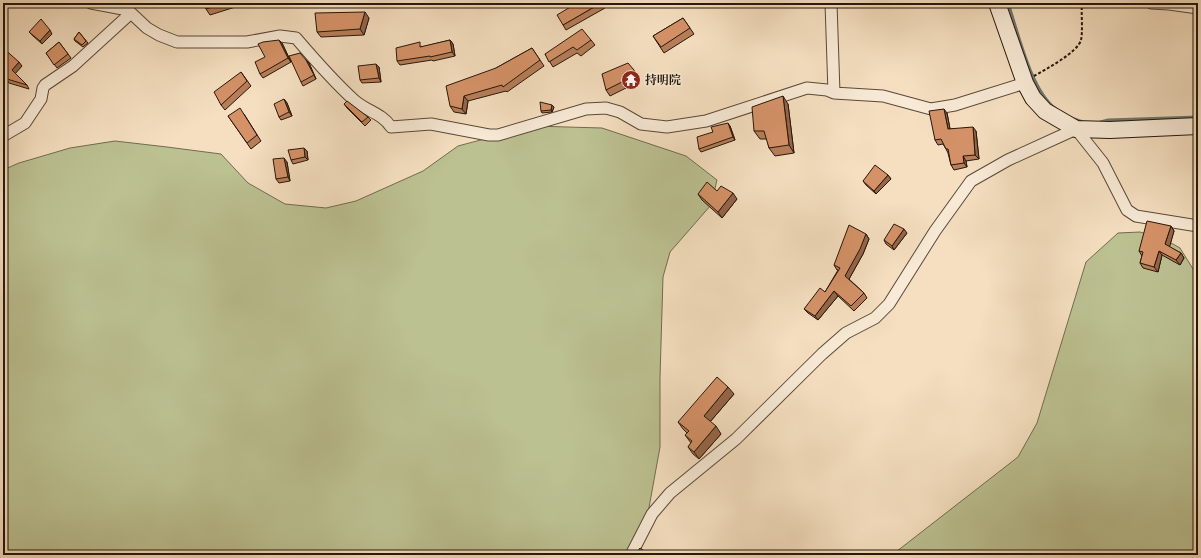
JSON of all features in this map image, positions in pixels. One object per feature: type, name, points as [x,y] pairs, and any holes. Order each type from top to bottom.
[{"type":"street","points":[[91,3],[123,9],[131,13],[147,28],[159,35],[177,42],[247,42],[280,36],[296,38],[354,101],[386,120],[391,127],[431,124],[489,135],[498,135],[586,109],[606,108],[620,112],[641,124],[667,127],[706,121],[807,88],[827,90],[834,93],[883,96],[931,109],[955,105],[1030,80]]},
{"type":"street","points":[[831,3],[834,93]]},
{"type":"street","points":[[997,3],[1030,80],[1033,98],[1045,111],[1076,129],[1103,164],[1127,210],[1136,216],[1198,226]]},
{"type":"street","points":[[1151,3],[1198,8]]},
{"type":"street","points":[[3,136],[25,123],[41,99],[45,85],[73,66],[131,13]]},
{"type":"street","points":[[631,555],[652,514],[670,493],[736,439],[822,354],[846,333],[874,318],[889,304],[935,231],[971,181],[1008,160],[1076,129],[1110,130],[1198,126]]},
{"type":"path","points":[[1030,80],[1054,65],[1075,48],[1081,41],[1082,3]]},
{"type":"green space","points":[[533,126],[602,128],[686,156],[717,180],[711,205],[670,252],[663,277],[660,377],[660,447],[648,513],[625,555],[3,555],[3,170],[19,163],[70,148],[115,141],[167,147],[221,154],[248,183],[285,204],[326,208],[356,201],[423,171],[458,146]]},
{"type":"green space","points":[[1140,232],[1164,239],[1180,248],[1198,277],[1198,555],[892,555],[1018,457],[1037,423],[1086,262],[1118,233]]},
{"type":"building","points":[[204,3],[226,3],[206,9]]},
{"type":"building","points":[[577,3],[601,3],[563,25],[557,15]]},
{"type":"building","points":[[365,12],[360,29],[317,32],[315,13]]},
{"type":"building","points":[[683,18],[690,28],[661,47],[653,36]]},
{"type":"building","points":[[41,19],[50,30],[40,41],[29,32]]},
{"type":"building","points":[[582,29],[591,40],[577,50],[573,47],[549,62],[545,54]]},
{"type":"building","points":[[79,32],[86,41],[82,45],[74,39]]},
{"type":"building","points":[[279,40],[288,58],[260,74],[255,62],[265,57],[258,44]]},
{"type":"building","points":[[450,40],[452,52],[430,57],[397,61],[396,48],[420,42],[420,47]]},
{"type":"building","points":[[59,42],[68,54],[54,65],[46,53]]},
{"type":"building","points":[[3,48],[19,62],[12,70],[27,85],[7,79],[3,75]]},
{"type":"building","points":[[532,48],[540,60],[503,87],[502,85],[464,96],[462,109],[450,106],[446,86],[496,68]]},
{"type":"building","points":[[300,53],[306,60],[314,75],[301,82],[289,56]]},
{"type":"building","points":[[628,63],[634,70],[630,73],[632,77],[606,90],[602,74]]},
{"type":"building","points":[[376,64],[379,78],[360,80],[358,66]]},
{"type":"building","points":[[241,72],[247,81],[221,105],[214,92]]},
{"type":"building","points":[[783,96],[789,145],[769,148],[764,131],[754,131],[752,107]]},
{"type":"building","points":[[284,99],[289,112],[279,117],[274,104]]},
{"type":"building","points":[[347,101],[368,117],[362,122],[344,104]]},
{"type":"building","points":[[540,102],[552,105],[551,110],[541,111]]},
{"type":"building","points":[[240,108],[257,135],[247,143],[228,116]]},
{"type":"building","points":[[944,109],[948,129],[973,127],[975,155],[963,156],[964,163],[951,165],[948,149],[946,149],[941,139],[935,140],[929,111]]},
{"type":"building","points":[[728,123],[733,137],[699,149],[697,137],[713,132],[711,127]]},
{"type":"building","points":[[304,148],[305,157],[291,160],[288,150]]},
{"type":"building","points":[[284,158],[288,177],[276,179],[273,159]]},
{"type":"building","points":[[875,165],[888,175],[874,191],[863,181]]},
{"type":"building","points":[[707,182],[717,191],[721,186],[733,193],[718,212],[698,194]]},
{"type":"building","points":[[1147,221],[1171,226],[1165,244],[1181,253],[1176,260],[1159,251],[1154,267],[1140,263],[1143,252],[1139,251]]},
{"type":"building","points":[[894,224],[904,229],[892,246],[884,240]]},
{"type":"building","points":[[849,225],[866,234],[860,249],[845,276],[864,293],[851,306],[834,291],[815,316],[804,309],[820,288],[825,292],[840,268],[834,265]]},
{"type":"building","points":[[717,377],[728,387],[704,416],[716,426],[694,452],[688,447],[692,441],[685,435],[689,431],[678,422]]},
{"type":"building","points":[[640,548],[650,555],[635,555]]},
{"type":"waterway","points":[[1008,3],[1032,75],[1039,89],[1056,109]]},
{"type":"waterway","points":[[1097,123],[1108,120],[1198,117]]},
{"type":"waterway","points":[[1071,118],[1083,122]]},
{"type":"place","name":"持明院","points":[[631,80]]}]
